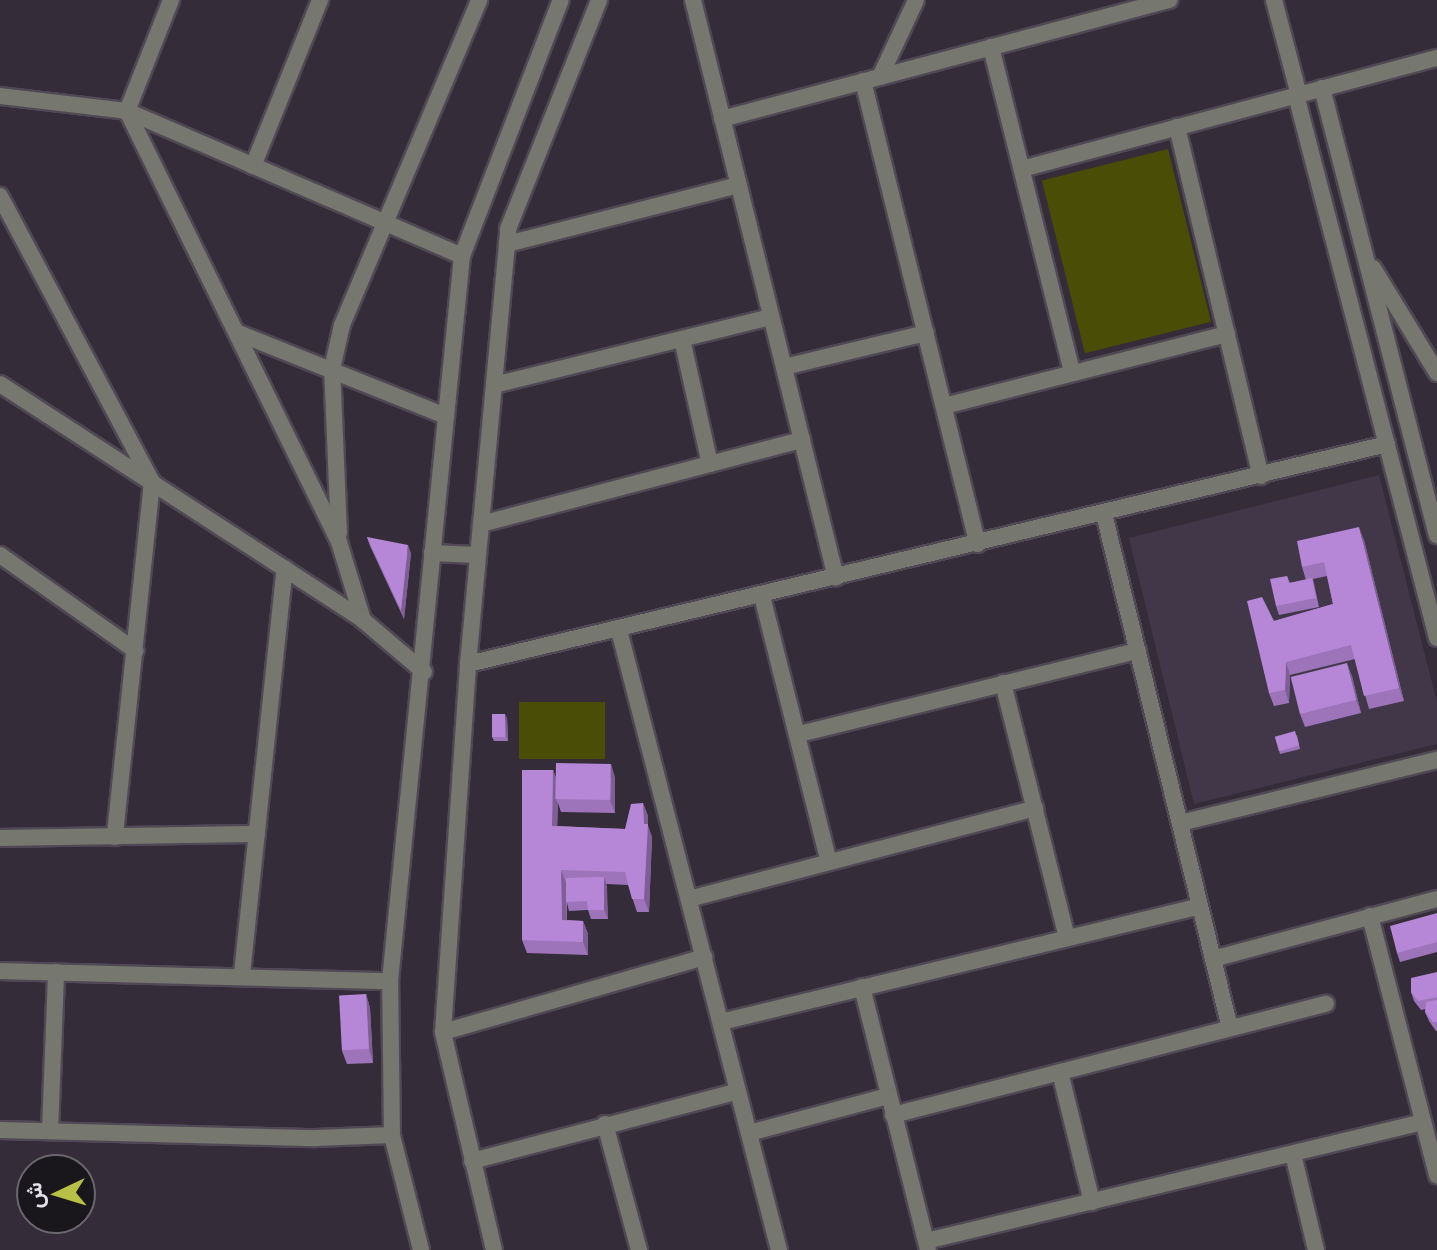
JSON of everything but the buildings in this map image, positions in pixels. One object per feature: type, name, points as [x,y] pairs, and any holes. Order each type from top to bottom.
[{"type":"street","points":[[171,0],[127,111],[339,542],[363,620]]},
{"type":"street","points":[[253,166],[320,0]]},
{"type":"street","points":[[339,542],[332,369],[342,325],[388,224],[479,0]]},
{"type":"street","points":[[421,1250],[392,1135],[390,981],[424,672],[432,553],[462,256],[561,0]]},
{"type":"street","points":[[494,1250],[443,1032],[477,555],[507,244],[599,0]]},
{"type":"street","points":[[693,0],[836,578]]},
{"type":"street","points":[[880,77],[916,0]]},
{"type":"street","points":[[722,119],[1169,0]]},
{"type":"street","points":[[1274,0],[1437,638]]},
{"type":"street","points":[[991,47],[1072,373]]},
{"type":"street","points":[[1022,169],[1437,58]]},
{"type":"street","points":[[863,81],[978,544]]},
{"type":"street","points":[[1322,88],[1437,535]]},
{"type":"street","points":[[0,96],[127,111],[462,256]]},
{"type":"street","points":[[1177,127],[1261,476]]},
{"type":"street","points":[[507,244],[739,185]]},
{"type":"street","points":[[0,196],[152,482],[115,837]]},
{"type":"street","points":[[1365,256],[1437,373]]},
{"type":"street","points":[[494,385],[771,317]]},
{"type":"street","points":[[238,333],[446,416]]},
{"type":"street","points":[[784,367],[926,333]]},
{"type":"street","points":[[944,406],[1227,334]]},
{"type":"street","points":[[682,339],[710,464]]},
{"type":"street","points":[[0,384],[363,620],[424,672]]},
{"type":"street","points":[[481,524],[802,440]]},
{"type":"street","points":[[468,664],[1387,444]]},
{"type":"street","points":[[1104,514],[1230,1028]]},
{"type":"street","points":[[432,553],[477,555]]},
{"type":"street","points":[[0,555],[136,651]]},
{"type":"street","points":[[242,974],[285,568]]},
{"type":"street","points":[[762,596],[829,862]]},
{"type":"street","points":[[619,630],[779,1250]]},
{"type":"street","points":[[799,734],[1138,651]]},
{"type":"street","points":[[1003,683],[1067,937]]},
{"type":"street","points":[[1180,823],[1437,760]]},
{"type":"street","points":[[689,899],[1035,808]]},
{"type":"street","points":[[0,838],[257,834]]},
{"type":"street","points":[[1213,959],[1437,899]]},
{"type":"street","points":[[721,1022],[1199,906]]},
{"type":"street","points":[[1370,916],[1437,1174]]},
{"type":"street","points":[[443,1032],[704,957]]},
{"type":"street","points":[[0,971],[242,974],[390,981]]},
{"type":"street","points":[[50,1131],[56,972]]},
{"type":"street","points":[[862,987],[927,1246],[1092,1202],[1423,1122]]},
{"type":"street","points":[[893,1115],[1326,1004]]},
{"type":"street","points":[[1060,1072],[1092,1202]]},
{"type":"street","points":[[472,1161],[738,1091]]},
{"type":"street","points":[[749,1133],[888,1096]]},
{"type":"street","points":[[605,1124],[639,1250]]},
{"type":"street","points":[[0,1130],[316,1138],[392,1135]]},
{"type":"street","points":[[1293,1154],[1316,1250]]},
{"type":"shaded area","points":[[1168,149],[1211,322],[1085,353],[1042,180]]},
{"type":"shaded area","points":[[1379,475],[1437,702],[1437,744],[1194,804],[1129,538]]},
{"type":"shaded area","points":[[519,702],[605,702],[605,759],[519,759]]}]
